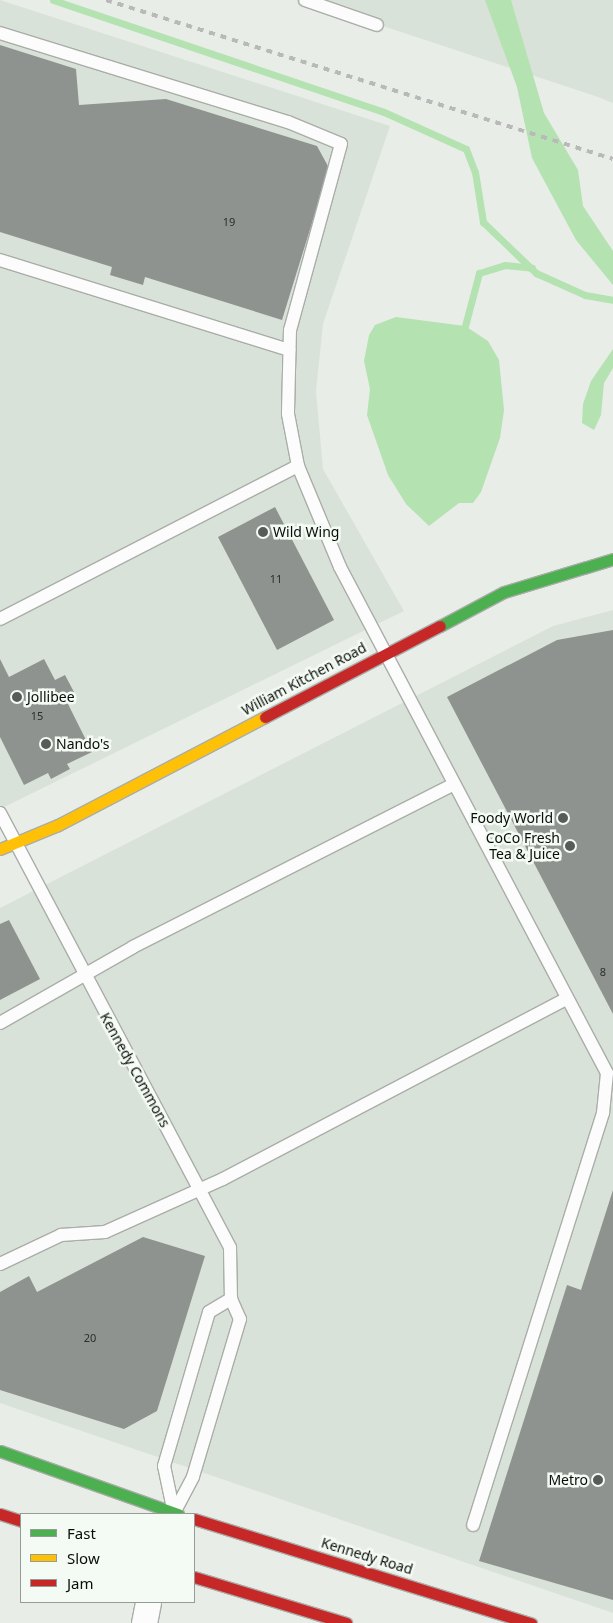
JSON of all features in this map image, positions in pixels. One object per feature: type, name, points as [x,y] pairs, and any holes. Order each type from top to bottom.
[{"type":"main road","name":"William Kitchen Road","points":[[0,849],[16,845],[504,592],[613,559]]},
{"type":"main road","name":"William Kitchen Road","points":[[0,860],[16,845]]},
{"type":"main road","points":[[0,1451],[173,1513]]},
{"type":"main road","points":[[0,1514],[20,1521]]},
{"type":"main road","name":"Kennedy Road","points":[[195,1519],[531,1623]]},
{"type":"main road","points":[[195,1577],[346,1623]]},
{"type":"street","points":[[144,1623],[148,1603]]},
{"type":"lane","points":[[305,0],[377,25]]},
{"type":"lane","points":[[0,33],[338,141],[342,149],[290,330],[288,414],[298,466],[340,567],[566,999],[610,1074],[603,1113],[473,1525]]},
{"type":"lane","points":[[0,260],[289,350]]},
{"type":"lane","points":[[0,619],[298,466]]},
{"type":"lane","points":[[0,1023],[83,975],[454,784]]},
{"type":"lane","name":"Kennedy Commons","points":[[0,813],[83,975],[200,1188],[230,1248],[231,1299],[240,1319],[193,1477],[176,1513]]},
{"type":"lane","points":[[0,1264],[50,1238],[105,1232],[200,1188],[566,999]]},
{"type":"lane","points":[[176,1513],[164,1466],[209,1312],[231,1299]]},
{"type":"shaded area","points":[[0,0],[390,126],[323,324],[316,391],[323,469],[404,611],[0,809]]},
{"type":"shaded area","points":[[304,0],[613,0],[613,103],[598,97]]},
{"type":"shaded area","points":[[485,0],[511,0],[544,113],[578,170],[583,206],[613,251],[613,285],[576,240],[532,158],[517,87]]},
{"type":"shaded area","points":[[396,317],[465,326],[488,341],[499,360],[504,410],[500,438],[481,492],[473,503],[459,503],[429,526],[406,504],[388,475],[367,415],[370,389],[364,361],[369,335],[375,325]]},
{"type":"shaded area","points":[[613,349],[613,368],[604,383],[601,415],[594,430],[582,423],[583,404],[591,381]]},
{"type":"shaded area","points":[[613,610],[613,1613],[0,1403],[0,908],[553,626]]},
{"type":"building","points":[[0,45],[76,69],[79,105],[166,99],[317,146],[329,168],[282,320],[145,277],[143,285],[110,275],[112,267],[0,232]]},
{"type":"building","points":[[275,507],[334,620],[277,650],[218,537]]},
{"type":"building","name":"Foody World","points":[[613,630],[613,1014],[447,697],[557,640]]},
{"type":"building","points":[[0,659],[9,677],[44,659],[55,680],[65,675],[74,692],[64,696],[92,752],[67,764],[70,769],[51,779],[48,773],[24,785],[0,737]]},
{"type":"building","points":[[9,920],[40,979],[0,1000],[0,924]]},
{"type":"building","points":[[613,1190],[613,1600],[479,1561],[567,1285],[581,1290]]},
{"type":"building","points":[[143,1237],[205,1256],[157,1411],[124,1429],[0,1390],[0,1292],[29,1276],[37,1292]]},
{"type":"waterway","points":[[53,0],[384,112],[466,149],[475,172],[483,222],[536,273],[585,295],[613,300]]},
{"type":"waterway","points":[[465,326],[479,273],[505,265],[532,268]]},
{"type":"railway","points":[[106,0],[613,159]]},
{"type":"traffic: fast","points":[[440,626],[504,592],[613,559]]},
{"type":"traffic: fast","points":[[0,1451],[175,1513]]},
{"type":"traffic: slow","points":[[0,849],[58,825],[265,717]]},
{"type":"traffic: jam","points":[[265,717],[440,626]]},
{"type":"traffic: jam","points":[[0,1514],[20,1521]]},
{"type":"traffic: jam","points":[[195,1519],[531,1623]]},
{"type":"traffic: jam","points":[[195,1577],[346,1623]]},
{"type":"place","name":"Wild Wing","points":[[263,532]]},
{"type":"place","name":"Jollibee","points":[[17,697]]},
{"type":"place","name":"Nando's","points":[[46,744]]},
{"type":"place","name":"Foody World","points":[[563,818]]},
{"type":"place","name":"CoCo Fresh Tea & Juice","points":[[570,846]]},
{"type":"place","name":"Metro","points":[[598,1480]]}]
